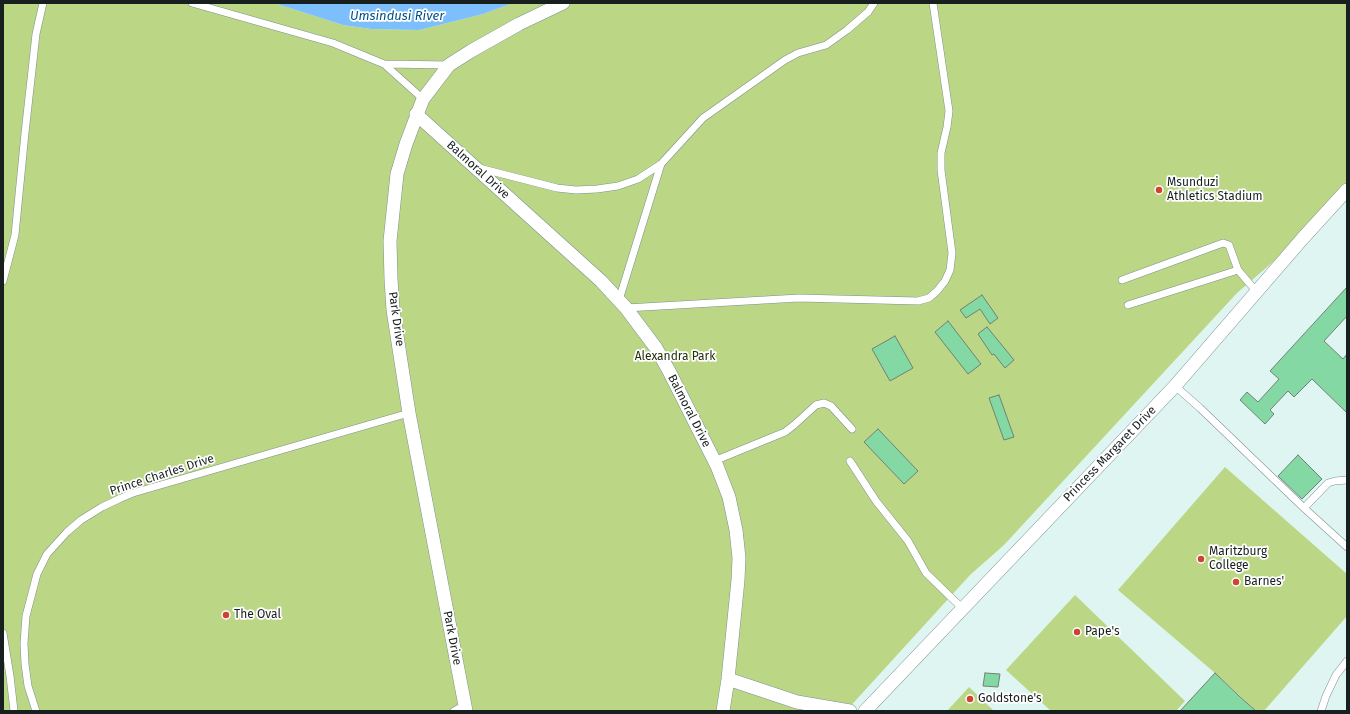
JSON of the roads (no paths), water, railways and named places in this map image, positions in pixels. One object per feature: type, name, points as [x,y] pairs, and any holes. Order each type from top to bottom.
[{"type":"street","name":"Park Drive","points":[[462,709],[409,413],[393,310],[390,241],[397,174],[416,114],[423,99],[449,65],[519,24],[563,3]]},
{"type":"street","name":"Balmoral Drive","points":[[416,114],[596,276],[623,304],[656,348],[669,371],[714,461],[730,497],[736,530],[739,558],[737,604],[723,711]]},
{"type":"street","name":"Princess Margaret Drive","points":[[865,711],[1175,386],[1302,238],[1347,190]]},
{"type":"street","points":[[728,679],[797,702],[850,711]]},
{"type":"lane","points":[[3,281],[15,235],[36,34],[43,3]]},
{"type":"lane","points":[[192,3],[333,43],[384,64],[423,99]]},
{"type":"lane","points":[[474,166],[557,188],[576,190],[618,186],[638,179],[661,164],[703,118],[785,60],[798,53],[826,45],[868,12],[874,3]]},
{"type":"lane","points":[[661,164],[623,304],[799,298],[918,302],[929,298],[945,281],[950,270],[952,253],[941,170],[941,154],[949,111],[933,3]]},
{"type":"lane","points":[[384,64],[449,65]]},
{"type":"lane","points":[[1122,280],[1223,243],[1229,245],[1238,270],[1256,291]]},
{"type":"lane","points":[[1128,305],[1238,270]]},
{"type":"lane","points":[[1175,386],[1347,547]]},
{"type":"lane","points":[[714,461],[784,432],[794,426],[816,405],[824,403],[831,406],[852,430]]},
{"type":"lane","name":"Prince Charles Drive","points":[[36,711],[28,686],[25,664],[24,643],[26,616],[37,574],[47,554],[81,520],[102,507],[134,493],[409,413]]},
{"type":"lane","points":[[850,461],[876,501],[908,541],[926,573],[962,609]]},
{"type":"lane","points":[[1304,508],[1328,483],[1347,480]]},
{"type":"lane","points":[[3,633],[14,711]]},
{"type":"lane","points":[[1322,711],[1326,696],[1336,675],[1347,661]]},
{"type":"water","name":"Umsindusi River","points":[[274,3],[513,3],[483,14],[419,30],[371,29],[343,25]]},
{"type":"place","name":"Msunduzi Athletics Stadium","points":[[1159,190]]},
{"type":"place","name":"Maritzburg College","points":[[1201,559]]},
{"type":"place","name":"Barnes'","points":[[1236,582]]},
{"type":"place","name":"The Oval","points":[[226,615]]},
{"type":"place","name":"Pape's","points":[[1077,632]]},
{"type":"place","name":"Goldstone's","points":[[970,699]]},
{"type":"park label","name":"Alexandra Park","points":[[675,357]]}]
